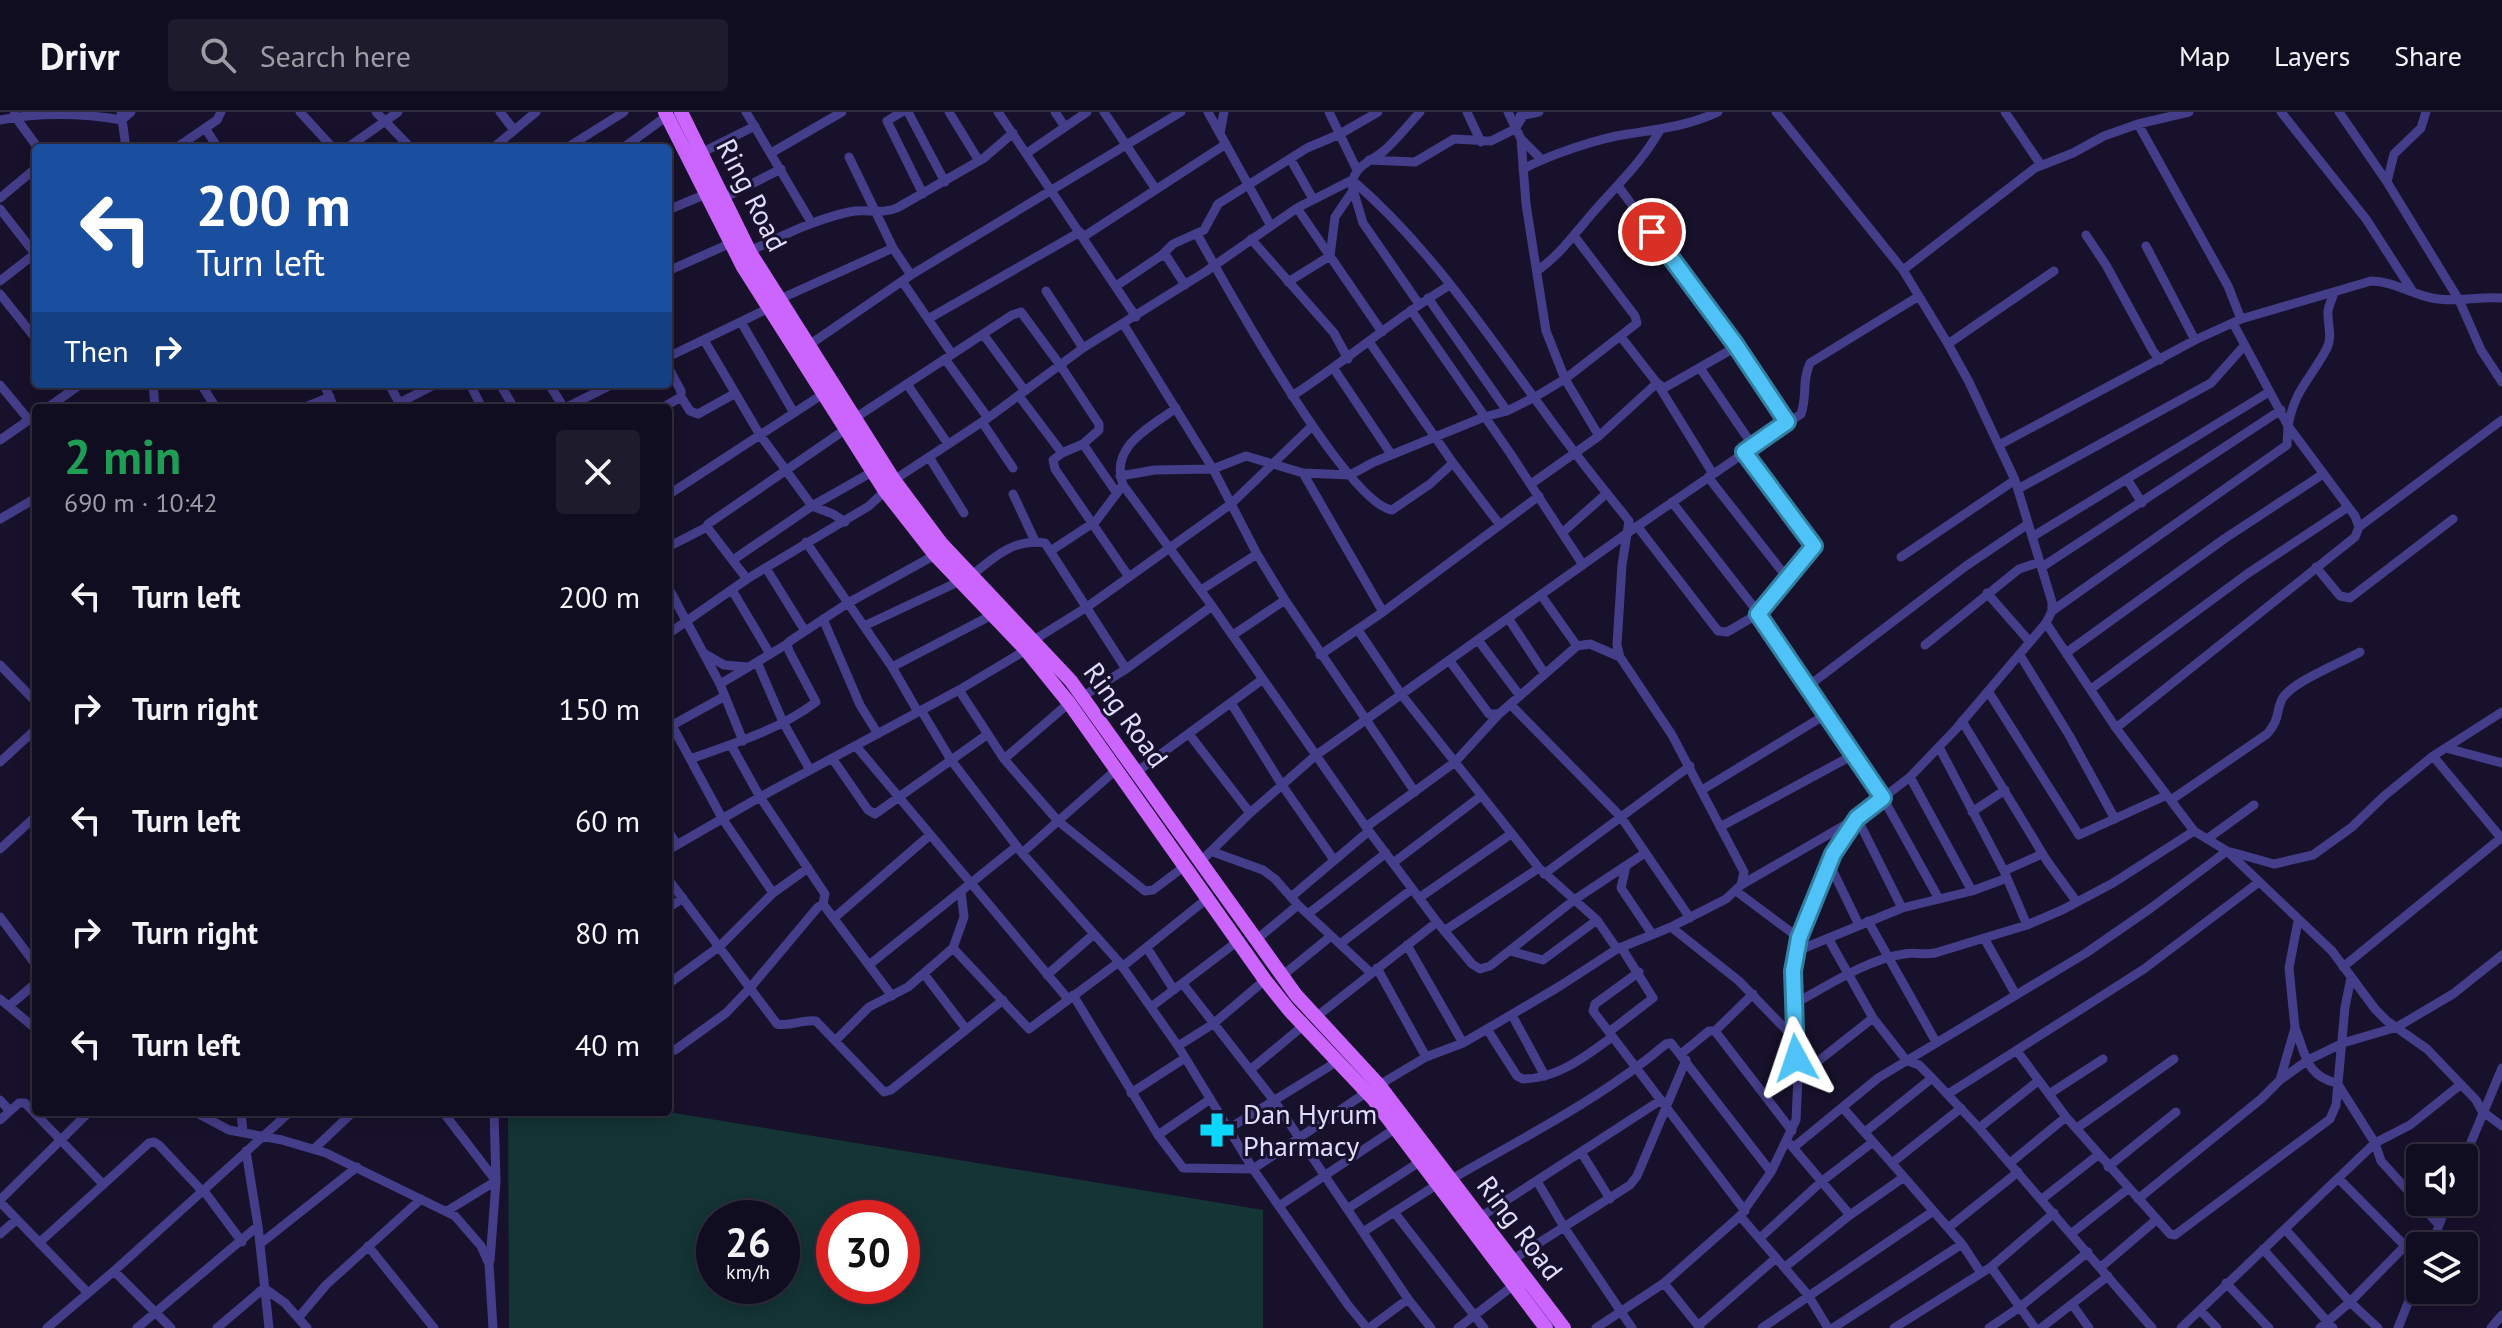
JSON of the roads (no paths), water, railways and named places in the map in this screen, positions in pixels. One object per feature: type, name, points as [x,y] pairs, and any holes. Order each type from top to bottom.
[{"type":"main road","name":"Ring Road","points":[[671,113],[701,153],[774,303],[823,394],[850,423],[935,555],[966,579],[1030,645],[1135,773],[1193,864],[1209,897],[1265,980],[1310,1021],[1373,1089],[1444,1182],[1546,1328]]},
{"type":"main road","name":"Ring Road","points":[[671,113],[731,243],[809,345],[872,472],[889,485],[941,543],[992,615],[1030,645]]},
{"type":"main road","name":"Ring Road","points":[[1076,700],[1117,769],[1256,940],[1338,1061],[1373,1089],[1396,1128],[1421,1161],[1479,1218],[1564,1328]]},
{"type":"street","points":[[0,120],[13,115],[56,112],[122,116],[131,112]]},
{"type":"street","points":[[182,144],[217,120],[221,112]]},
{"type":"street","points":[[300,112],[329,144]]},
{"type":"street","points":[[376,112],[407,144]]},
{"type":"street","points":[[353,144],[398,112]]},
{"type":"street","points":[[500,112],[514,130]]},
{"type":"street","points":[[498,144],[536,112]]},
{"type":"street","points":[[573,144],[624,112]]},
{"type":"street","points":[[747,112],[811,222]]},
{"type":"street","points":[[771,153],[842,112]]},
{"type":"street","points":[[923,194],[887,121],[905,112],[945,182]]},
{"type":"street","points":[[949,112],[979,161]]},
{"type":"street","points":[[998,112],[1136,317]]},
{"type":"street","points":[[1055,112],[1065,127]]},
{"type":"street","points":[[1027,153],[1087,112]]},
{"type":"street","points":[[1104,112],[1155,188]]},
{"type":"street","points":[[809,345],[906,278],[1181,112]]},
{"type":"street","points":[[1208,112],[1271,226]]},
{"type":"street","points":[[1220,134],[1224,112]]},
{"type":"street","points":[[1329,112],[1357,170]]},
{"type":"street","points":[[1116,286],[1173,244],[1197,234],[1213,217],[1218,204],[1307,148],[1340,134],[1378,112]]},
{"type":"street","points":[[1420,112],[1388,147],[1357,170],[1352,180],[1352,192],[1363,223],[1484,417],[1583,565]]},
{"type":"street","points":[[1467,112],[1486,141]]},
{"type":"street","points":[[1508,114],[1523,116],[1539,112]]},
{"type":"street","points":[[1523,169],[1541,159],[1601,140],[1681,127],[1718,112]]},
{"type":"street","points":[[1776,112],[1903,270],[1948,344],[2016,484],[2052,611]]},
{"type":"street","points":[[2005,112],[2041,165]]},
{"type":"street","points":[[1903,270],[2041,165],[2073,153],[2104,136],[2189,112]]},
{"type":"street","points":[[2281,112],[2366,219],[2413,292]]},
{"type":"street","points":[[2339,112],[2387,182],[2459,300],[2481,350],[2502,382]]},
{"type":"street","points":[[2387,182],[2394,154],[2421,128],[2426,112]]},
{"type":"street","points":[[628,144],[671,113]]},
{"type":"street","points":[[1486,141],[1501,132],[1508,114]]},
{"type":"street","points":[[1508,114],[1518,134],[1541,159]]},
{"type":"street","points":[[13,115],[35,144]]},
{"type":"street","points":[[122,116],[126,144]]},
{"type":"street","points":[[1523,116],[1518,134],[1546,331],[1565,379],[1599,436]]},
{"type":"street","points":[[2138,124],[2228,286],[2244,346],[2269,392],[2288,426],[2348,507],[2359,527]]},
{"type":"street","points":[[701,153],[755,126]]},
{"type":"street","points":[[205,128],[215,144]]},
{"type":"street","points":[[1537,271],[1566,248],[1645,156],[1660,130]]},
{"type":"street","points":[[750,251],[811,222],[865,209],[886,213],[979,161],[1013,133]]},
{"type":"street","points":[[1369,160],[1415,162],[1454,139],[1486,141],[1518,134]]},
{"type":"street","points":[[928,319],[1081,234],[1226,144]]},
{"type":"street","points":[[849,157],[906,278],[1013,468]]},
{"type":"street","points":[[1291,160],[1313,199]]},
{"type":"street","points":[[724,198],[781,169]]},
{"type":"street","points":[[0,198],[32,171]]},
{"type":"street","points":[[672,631],[747,579],[869,506],[889,485],[1083,348],[1124,325],[1297,208],[1352,180]]},
{"type":"street","points":[[1352,180],[1397,222],[1450,285],[1629,521],[1617,645],[1620,657],[1690,766],[1744,872],[1739,888]]},
{"type":"street","points":[[1618,186],[1787,422]]},
{"type":"street","points":[[1330,256],[1335,217],[1352,192]]},
{"type":"street","points":[[672,208],[706,194]]},
{"type":"street","points":[[1297,208],[1382,332]]},
{"type":"street","points":[[0,209],[32,249]]},
{"type":"street","points":[[1197,234],[1312,426],[1350,475],[1380,506],[1392,510],[1430,484],[1453,463]]},
{"type":"street","points":[[2086,235],[2160,360]]},
{"type":"street","points":[[1119,484],[1155,470],[1213,469],[1246,456],[1303,473],[1350,475],[1391,454],[1507,411],[1535,397],[1565,379],[1637,323],[1635,316],[1575,237]]},
{"type":"street","points":[[1251,239],[1334,333],[1348,359]]},
{"type":"street","points":[[672,269],[731,243]]},
{"type":"street","points":[[2146,246],[2195,340]]},
{"type":"street","points":[[672,355],[774,303],[893,248]]},
{"type":"street","points":[[1162,255],[1167,257],[1185,285]]},
{"type":"street","points":[[1288,282],[1330,256]]},
{"type":"street","points":[[0,281],[32,257]]},
{"type":"street","points":[[1948,344],[2054,271]]},
{"type":"street","points":[[1999,445],[2195,340],[2237,321],[2371,281],[2388,283],[2431,298],[2502,298]]},
{"type":"street","points":[[1292,396],[1450,285]]},
{"type":"street","points":[[1046,291],[1083,348]]},
{"type":"street","points":[[856,746],[1047,975],[1070,997],[1158,1135],[1183,1168],[1253,1169],[1299,1136],[1426,1057],[1463,1043],[1619,948],[1690,918],[1857,818],[1910,777],[2020,655],[2052,611],[2287,445],[2292,406],[2301,386],[2327,348],[2330,336],[2328,310],[2334,293]]},
{"type":"street","points":[[0,294],[32,334]]},
{"type":"street","points":[[959,690],[1004,759],[1058,821],[1145,891],[1153,890],[1213,852],[1250,813],[1315,756],[1637,526],[1801,414],[1806,399],[1803,378],[1810,363],[1919,296]]},
{"type":"street","points":[[1428,298],[1507,411]]},
{"type":"street","points":[[672,545],[707,527],[850,423],[948,356],[1021,312],[1099,424],[1099,430],[1083,444],[1053,460],[1055,469],[1129,577]]},
{"type":"street","points":[[741,322],[794,413]]},
{"type":"street","points":[[1124,325],[1213,469],[1285,600],[1415,792]]},
{"type":"street","points":[[983,334],[1062,453]]},
{"type":"street","points":[[1621,337],[1658,385],[1710,476],[1788,579]]},
{"type":"street","points":[[704,340],[760,435],[812,506],[845,522]]},
{"type":"street","points":[[1370,343],[1433,437],[1500,525]]},
{"type":"street","points":[[1658,385],[1668,387],[1735,346]]},
{"type":"street","points":[[1901,557],[2016,484],[2211,383],[2244,346]]},
{"type":"street","points":[[1637,526],[1718,631],[1727,632],[1758,614],[1813,551],[1814,542],[1749,449],[1700,368]]},
{"type":"street","points":[[1334,369],[1391,454]]},
{"type":"street","points":[[672,374],[690,411],[698,414],[734,394]]},
{"type":"street","points":[[907,384],[948,444]]},
{"type":"street","points":[[0,385],[32,417]]},
{"type":"street","points":[[1531,484],[1576,454],[1658,385]]},
{"type":"street","points":[[52,404],[72,388]]},
{"type":"street","points":[[326,388],[333,404]]},
{"type":"street","points":[[403,404],[429,388]]},
{"type":"street","points":[[572,404],[605,388]]},
{"type":"street","points":[[2032,537],[2269,392]]},
{"type":"street","points":[[672,492],[823,394]]},
{"type":"street","points":[[313,404],[330,397]]},
{"type":"street","points":[[669,404],[681,397]]},
{"type":"street","points":[[1052,550],[1093,523],[1119,484],[1120,465],[1127,444],[1176,408]]},
{"type":"street","points":[[1925,645],[2019,569],[2041,565],[2142,503],[2281,410]]},
{"type":"street","points":[[0,440],[32,419]]},
{"type":"street","points":[[2116,728],[2355,537],[2359,527],[2502,420]]},
{"type":"street","points":[[672,847],[959,690],[1030,645],[1231,504],[1312,426]]},
{"type":"street","points":[[1083,444],[1119,484],[1201,590],[1315,756],[1412,889],[1472,964],[1480,969],[1490,966],[1574,900],[1645,853]]},
{"type":"street","points":[[929,457],[964,513]]},
{"type":"street","points":[[733,560],[812,506],[872,472]]},
{"type":"street","points":[[1303,473],[1383,612]]},
{"type":"street","points":[[2066,653],[2224,539],[2323,474]]},
{"type":"street","points":[[2127,479],[2142,503]]},
{"type":"street","points":[[1562,533],[1607,493]]},
{"type":"street","points":[[1013,494],[1035,541]]},
{"type":"street","points":[[1320,655],[1539,496]]},
{"type":"street","points":[[0,519],[32,500]]},
{"type":"street","points":[[1672,502],[1758,614],[1883,798],[1939,899]]},
{"type":"street","points":[[2091,689],[2247,574],[2348,507]]},
{"type":"street","points":[[2316,567],[2340,596],[2350,598],[2453,519]]},
{"type":"street","points":[[1807,687],[1966,566],[2028,524]]},
{"type":"street","points":[[707,527],[747,579]]},
{"type":"street","points":[[864,626],[966,579],[1019,542],[1035,541],[1045,543],[1052,550],[1126,669]]},
{"type":"street","points":[[806,542],[951,760],[1020,849],[1120,964],[1151,1007],[1253,1169],[1348,1305],[1368,1328],[1408,1299]]},
{"type":"street","points":[[1201,590],[1257,554]]},
{"type":"street","points":[[720,684],[848,603],[935,555]]},
{"type":"street","points":[[766,568],[805,631]]},
{"type":"street","points":[[732,590],[770,654]]},
{"type":"street","points":[[1987,593],[2030,642]]},
{"type":"street","points":[[672,594],[720,684],[743,741]]},
{"type":"street","points":[[1541,595],[1577,646]]},
{"type":"street","points":[[1233,635],[1285,600]]},
{"type":"street","points":[[1004,759],[1076,700],[1126,669],[1212,606]]},
{"type":"street","points":[[892,667],[992,615]]},
{"type":"street","points":[[1508,618],[1545,674]]},
{"type":"street","points":[[823,619],[860,705],[878,734]]},
{"type":"street","points":[[2046,623],[2116,728],[2194,831],[2227,851],[2332,951],[2375,1009],[2427,1049],[2482,1111],[2500,1120]]},
{"type":"street","points":[[1358,630],[1401,694],[1511,834],[1542,871],[1597,920],[1639,972],[1653,998],[1587,1055],[1545,1076],[1529,1079],[1517,1076],[1487,1029]]},
{"type":"street","points":[[1478,640],[1520,696]]},
{"type":"street","points":[[690,759],[743,741],[816,702],[787,644]]},
{"type":"street","points":[[1256,940],[1334,860],[1368,829],[1455,762],[1499,714],[1577,646],[1590,644],[1620,657]]},
{"type":"street","points":[[1988,691],[2079,835],[2169,798],[2267,734],[2278,721],[2282,698],[2293,688],[2360,652]]},
{"type":"street","points":[[705,654],[724,665],[753,664]]},
{"type":"street","points":[[2020,655],[2115,819]]},
{"type":"street","points":[[1449,660],[1489,714],[1499,714]]},
{"type":"street","points":[[753,664],[810,770]]},
{"type":"street","points":[[2,670],[32,698]]},
{"type":"street","points":[[1135,773],[1263,679]]},
{"type":"street","points":[[672,722],[725,696]]},
{"type":"street","points":[[1231,703],[1334,860]]},
{"type":"street","points":[[1510,704],[1621,817],[1690,918]]},
{"type":"street","points":[[1702,790],[1825,715]]},
{"type":"street","points":[[2227,851],[2274,864],[2313,855],[2352,827],[2433,756],[2501,715]]},
{"type":"street","points":[[1962,721],[2042,854],[2076,901]]},
{"type":"street","points":[[672,729],[722,818],[773,893]]},
{"type":"street","points":[[0,762],[32,733]]},
{"type":"street","points":[[832,758],[868,810],[875,814],[988,734]]},
{"type":"street","points":[[1189,734],[1250,813]]},
{"type":"street","points":[[0,744],[9,754]]},
{"type":"street","points":[[672,1050],[726,1013],[823,904],[826,896],[760,797],[731,745]]},
{"type":"street","points":[[1939,747],[2006,875],[2027,925]]},
{"type":"street","points":[[2446,748],[2502,763]]},
{"type":"street","points":[[1720,827],[1853,755]]},
{"type":"street","points":[[2343,967],[2502,839],[2433,756]]},
{"type":"street","points":[[1444,931],[1542,871],[1690,766]]},
{"type":"street","points":[[869,965],[970,883],[1058,821],[1117,769]]},
{"type":"street","points":[[1910,777],[1972,891]]},
{"type":"street","points":[[1972,812],[2005,790]]},
{"type":"street","points":[[1393,863],[1481,796]]},
{"type":"street","points":[[2207,839],[2254,805]]},
{"type":"street","points":[[1850,1215],[1790,1145],[1796,1120],[1798,1077],[1792,1005],[1793,971],[1799,938],[1829,863],[1857,818]]},
{"type":"street","points":[[1857,818],[1902,908]]},
{"type":"street","points":[[0,849],[32,820]]},
{"type":"street","points":[[1792,1005],[1888,958],[1906,953],[1922,956],[1935,953],[2027,925],[2062,910],[2113,883],[2194,831]]},
{"type":"street","points":[[1419,898],[1511,834]]},
{"type":"street","points":[[834,918],[930,835]]},
{"type":"street","points":[[1596,1328],[1664,1283],[1743,1214],[1790,1145],[1843,1108],[1878,1078],[2099,944],[2227,851]]},
{"type":"street","points":[[1213,852],[1263,870],[1331,936],[1374,971],[1426,1057]]},
{"type":"street","points":[[1308,914],[1386,853]]},
{"type":"street","points":[[1797,951],[1902,908],[1972,891],[2042,854]]},
{"type":"street","points":[[1829,863],[1936,1042]]},
{"type":"street","points":[[1626,866],[1621,888],[1652,934]]},
{"type":"street","points":[[672,981],[720,946],[773,893],[808,868]]},
{"type":"street","points":[[1948,1094],[2144,969],[2259,882]]},
{"type":"street","points":[[672,884],[777,1024],[806,1019],[816,1021],[884,1092],[891,1090],[1003,1000]]},
{"type":"street","points":[[1595,887],[1621,888]]},
{"type":"street","points":[[1739,888],[1799,938]]},
{"type":"street","points":[[1340,944],[1412,889]]},
{"type":"street","points":[[835,1041],[869,1007],[908,987],[953,948],[964,917],[961,891]]},
{"type":"street","points":[[953,948],[1029,1029],[1070,997],[1147,948],[1209,897]]},
{"type":"street","points":[[672,905],[683,898]]},
{"type":"street","points":[[823,904],[892,996]]},
{"type":"street","points":[[0,917],[32,960]]},
{"type":"street","points":[[1510,951],[1543,960],[1597,920]]},
{"type":"street","points":[[2298,921],[2289,968],[2295,1028],[2310,1069],[2320,1079],[2337,1083],[2375,1143],[2381,1161],[2439,1225]]},
{"type":"street","points":[[1250,1070],[1437,922]]},
{"type":"street","points":[[1671,927],[1753,994],[1795,1039]]},
{"type":"street","points":[[1047,975],[1094,934]]},
{"type":"street","points":[[1282,976],[1331,936]]},
{"type":"street","points":[[1828,938],[1873,1018],[1906,1060],[1919,1065],[1961,1108],[2152,1328]]},
{"type":"street","points":[[1984,938],[2016,995]]},
{"type":"street","points":[[1151,1007],[1238,941]]},
{"type":"street","points":[[1407,945],[1463,1043]]},
{"type":"street","points":[[1147,948],[1275,1102],[1408,1299],[1431,1328]]},
{"type":"street","points":[[2138,1199],[2308,1060],[2343,1043],[2397,1027],[2453,994],[2502,955]]},
{"type":"street","points":[[1639,972],[1593,1007],[1593,1011],[1830,1328],[1962,1244]]},
{"type":"street","points":[[924,974],[966,1029]]},
{"type":"street","points":[[2017,1051],[2108,1167],[2156,1220],[2175,1235],[2330,1119],[2336,1105],[2345,1007],[2351,978]]},
{"type":"street","points":[[1178,1046],[1213,1024],[1265,980]]},
{"type":"street","points":[[9,1006],[32,986]]},
{"type":"street","points":[[1512,1260],[1630,1185],[1637,1176],[1683,1057],[1753,994]]},
{"type":"street","points":[[0,999],[32,1026]]},
{"type":"street","points":[[1512,1015],[1545,1076]]},
{"type":"street","points":[[1798,1077],[1873,1018]]},
{"type":"street","points":[[2280,1080],[2295,1028]]},
{"type":"street","points":[[1715,1031],[1792,1131]]},
{"type":"street","points":[[1363,1232],[1596,1096],[1671,1043],[1771,1172]]},
{"type":"street","points":[[1131,1093],[1185,1058]]},
{"type":"street","points":[[2049,1094],[2103,1059]]},
{"type":"street","points":[[2077,1128],[2174,1059]]},
{"type":"street","points":[[1228,1129],[1338,1061]]},
{"type":"street","points":[[2470,1144],[2502,1068]]},
{"type":"street","points":[[1865,1132],[1932,1078]]},
{"type":"street","points":[[1979,1128],[2038,1081]]},
{"type":"street","points":[[2181,1328],[2375,1143],[2410,1125],[2460,1085]]},
{"type":"street","points":[[0,1100],[10,1111]]},
{"type":"street","points":[[1158,1135],[1209,1100]]},
{"type":"street","points":[[0,1120],[19,1103],[25,1103],[32,1110]]},
{"type":"street","points":[[1479,1218],[1663,1104]]},
{"type":"street","points":[[1843,1108],[1962,1244],[1981,1273]]},
{"type":"street","points":[[1892,1163],[1961,1108]]},
{"type":"street","points":[[2108,1167],[2176,1112]]},
{"type":"street","points":[[38,1116],[102,1183]]},
{"type":"street","points":[[85,1116],[0,1201],[88,1293]]},
{"type":"street","points":[[203,1116],[229,1130],[314,1149],[447,1211],[481,1246],[489,1264]]},
{"type":"street","points":[[241,1116],[243,1132]]},
{"type":"street","points":[[47,1328],[204,1192],[286,1116]]},
{"type":"street","points":[[314,1149],[349,1116]]},
{"type":"street","points":[[446,1116],[496,1181]]},
{"type":"street","points":[[493,1116],[496,1181],[489,1264],[493,1328]]},
{"type":"street","points":[[2010,1163],[2066,1117]]},
{"type":"street","points":[[1279,1206],[1396,1128]]},
{"type":"street","points":[[39,1243],[102,1183],[154,1142],[204,1192],[242,1242]]},
{"type":"street","points":[[1760,1238],[1821,1182],[1873,1142]]},
{"type":"street","points":[[246,1151],[269,1328]]},
{"type":"street","points":[[1581,1152],[1610,1199]]},
{"type":"street","points":[[2042,1199],[2098,1155]]},
{"type":"street","points":[[1347,1209],[1421,1161]]},
{"type":"street","points":[[260,1244],[357,1167]]},
{"type":"street","points":[[1948,1228],[2018,1172]]},
{"type":"street","points":[[1785,1267],[1904,1177]]},
{"type":"street","points":[[2263,1249],[2327,1326],[2405,1246],[2339,1179]]},
{"type":"street","points":[[447,1211],[496,1181]]},
{"type":"street","points":[[1537,1181],[1632,1328]]},
{"type":"street","points":[[2072,1233],[2129,1188]]},
{"type":"street","points":[[299,1317],[326,1285],[421,1199]]},
{"type":"street","points":[[1394,1212],[1484,1328]]},
{"type":"street","points":[[1762,1328],[1932,1212]]},
{"type":"street","points":[[1894,1328],[1991,1267],[2054,1213]]},
{"type":"street","points":[[2436,1232],[2443,1216]]},
{"type":"street","points":[[0,1234],[16,1220]]},
{"type":"street","points":[[2041,1328],[2072,1304],[2156,1220]]},
{"type":"street","points":[[137,1328],[258,1226]]},
{"type":"street","points":[[2285,1229],[2350,1302],[2378,1328]]},
{"type":"street","points":[[368,1246],[434,1328]]},
{"type":"street","points":[[1989,1328],[2088,1252]]},
{"type":"street","points":[[1664,1283],[1699,1327],[1776,1258]]},
{"type":"street","points":[[1991,1267],[2035,1328]]},
{"type":"street","points":[[114,1271],[171,1328]]},
{"type":"street","points":[[2226,1283],[2269,1328]]},
{"type":"street","points":[[1458,1328],[1514,1285]]},
{"type":"street","points":[[264,1288],[285,1303],[307,1328]]},
{"type":"street","points":[[217,1328],[264,1288]]},
{"type":"street","points":[[2072,1304],[2089,1328]]},
{"type":"street","points":[[2398,1328],[2408,1304]]},
{"type":"street","points":[[2200,1310],[2217,1328]]},
{"type":"street","points":[[2491,1328],[2502,1315]]},
{"type":"place","name":"Dan Hyrum Pharmacy","points":[[1217,1130]]}]
